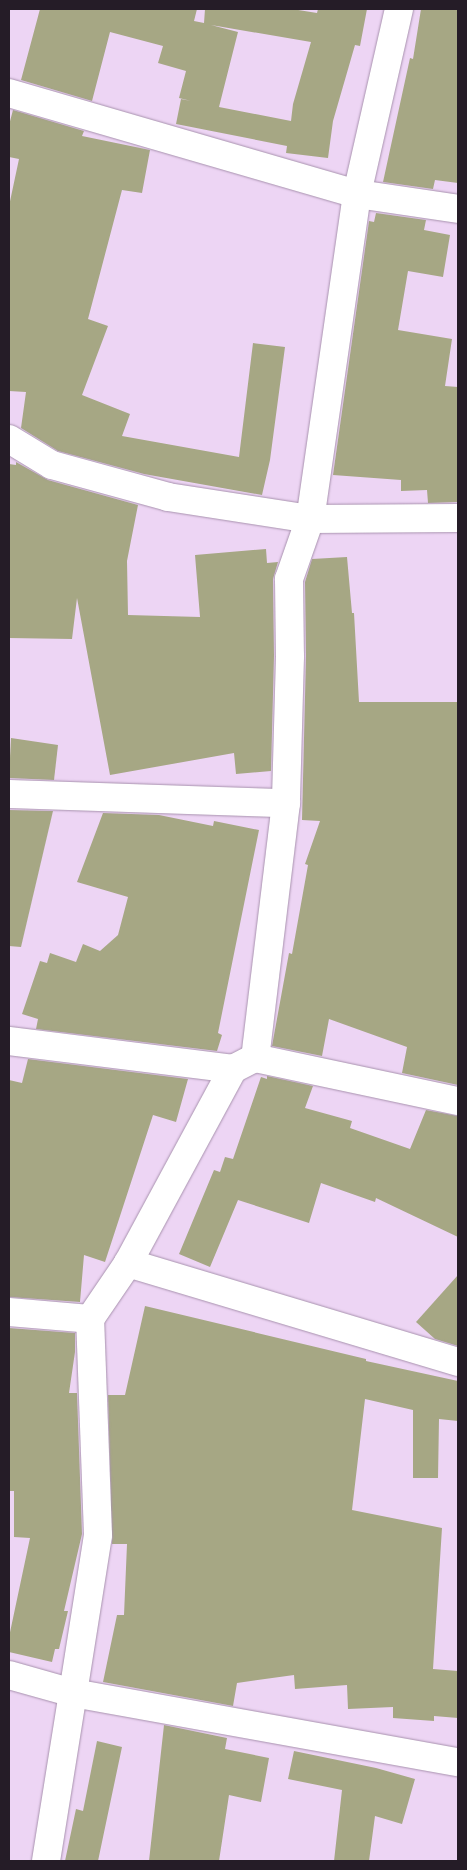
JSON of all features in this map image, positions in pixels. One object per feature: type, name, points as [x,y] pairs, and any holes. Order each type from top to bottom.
[{"type":"street","points":[[46,1861],[98,1535],[90,1319],[128,1262],[244,1063],[286,803],[290,656],[289,579],[310,519],[357,194],[399,9]]},
{"type":"street","points":[[9,93],[357,194],[458,208]]},
{"type":"street","points":[[9,439],[52,466],[159,495],[310,519],[458,518]]},
{"type":"street","points":[[9,794],[286,803]]},
{"type":"street","points":[[9,1041],[244,1063],[458,1101]]},
{"type":"street","points":[[128,1262],[458,1362]]},
{"type":"street","points":[[9,1312],[90,1319]]},
{"type":"street","points":[[9,1674],[72,1693],[458,1762]]},
{"type":"building","points":[[40,9],[197,9],[194,21],[204,23],[205,9],[292,9],[317,13],[318,9],[367,9],[360,46],[355,45],[333,121],[328,158],[286,153],[287,146],[176,124],[181,99],[191,101],[179,98],[186,71],[158,63],[163,46],[110,32],[92,101],[21,80]],"holes":[[[211,25],[311,42],[293,104],[291,121],[219,107],[238,32]]]},
{"type":"building","points":[[421,9],[458,9],[458,183],[435,180],[433,189],[383,182],[410,58],[413,59]]},
{"type":"building","points":[[13,110],[84,131],[82,136],[150,150],[142,193],[122,190],[88,319],[108,326],[82,395],[130,414],[122,436],[239,457],[253,343],[285,347],[270,460],[262,495],[144,474],[58,451],[21,428],[26,392],[9,391],[9,206],[19,159],[9,157],[9,125]]},
{"type":"building","points":[[376,213],[426,220],[424,230],[450,235],[443,277],[408,271],[398,330],[452,339],[445,386],[458,387],[458,502],[428,503],[427,490],[401,491],[401,480],[333,475],[369,221],[374,222]]},
{"type":"building","points":[[16,462],[48,480],[138,505],[127,561],[128,615],[200,617],[195,555],[266,549],[267,563],[278,562],[273,579],[274,656],[271,771],[236,774],[234,753],[110,775],[77,598],[72,639],[9,638],[9,464],[16,465]]},
{"type":"building","points":[[347,557],[352,613],[354,613],[359,702],[458,702],[458,1085],[402,1073],[407,1047],[329,1019],[322,1056],[272,1046],[289,953],[292,954],[308,865],[305,864],[320,821],[302,820],[306,656],[305,582],[312,559]]},
{"type":"building","points":[[11,738],[58,745],[54,780],[9,778]]},
{"type":"building","points":[[9,810],[53,811],[21,947],[9,946]]},
{"type":"building","points":[[103,813],[159,815],[213,826],[214,821],[259,830],[218,1033],[222,1035],[217,1051],[36,1029],[38,1019],[22,1014],[40,961],[47,963],[50,953],[76,962],[83,944],[100,951],[118,935],[128,897],[77,882]]},
{"type":"building","points":[[28,1059],[188,1079],[176,1122],[153,1115],[105,1262],[84,1255],[80,1302],[9,1297],[9,1080],[22,1083]]},
{"type":"building","points":[[267,1076],[313,1086],[305,1108],[352,1121],[350,1128],[410,1149],[426,1110],[458,1116],[458,1237],[376,1198],[375,1202],[321,1183],[309,1223],[238,1200],[210,1267],[179,1254],[214,1170],[220,1172],[225,1157],[233,1159],[261,1077],[267,1079]]},
{"type":"building","points":[[458,1275],[458,1346],[435,1339],[416,1322]]},
{"type":"building","points":[[145,1306],[366,1359],[366,1361],[458,1381],[458,1421],[439,1419],[438,1478],[413,1478],[413,1410],[365,1399],[352,1510],[442,1528],[433,1669],[458,1671],[458,1718],[434,1716],[434,1721],[393,1718],[393,1707],[348,1709],[347,1685],[295,1689],[294,1675],[237,1683],[233,1706],[103,1682],[117,1615],[124,1615],[127,1544],[112,1544],[108,1395],[125,1395]]},
{"type":"building","points":[[9,1328],[75,1333],[75,1352],[69,1393],[77,1393],[82,1534],[64,1611],[68,1611],[59,1649],[55,1649],[52,1662],[9,1652],[9,1637],[30,1538],[14,1537],[14,1491],[9,1491]]},
{"type":"building","points":[[164,1725],[227,1738],[225,1749],[269,1758],[261,1802],[229,1795],[219,1861],[149,1861]]},
{"type":"building","points":[[97,1741],[122,1747],[98,1861],[65,1861],[76,1809],[83,1811]]},
{"type":"building","points":[[294,1751],[376,1768],[415,1779],[402,1824],[375,1816],[369,1861],[334,1861],[342,1790],[288,1779]]}]
